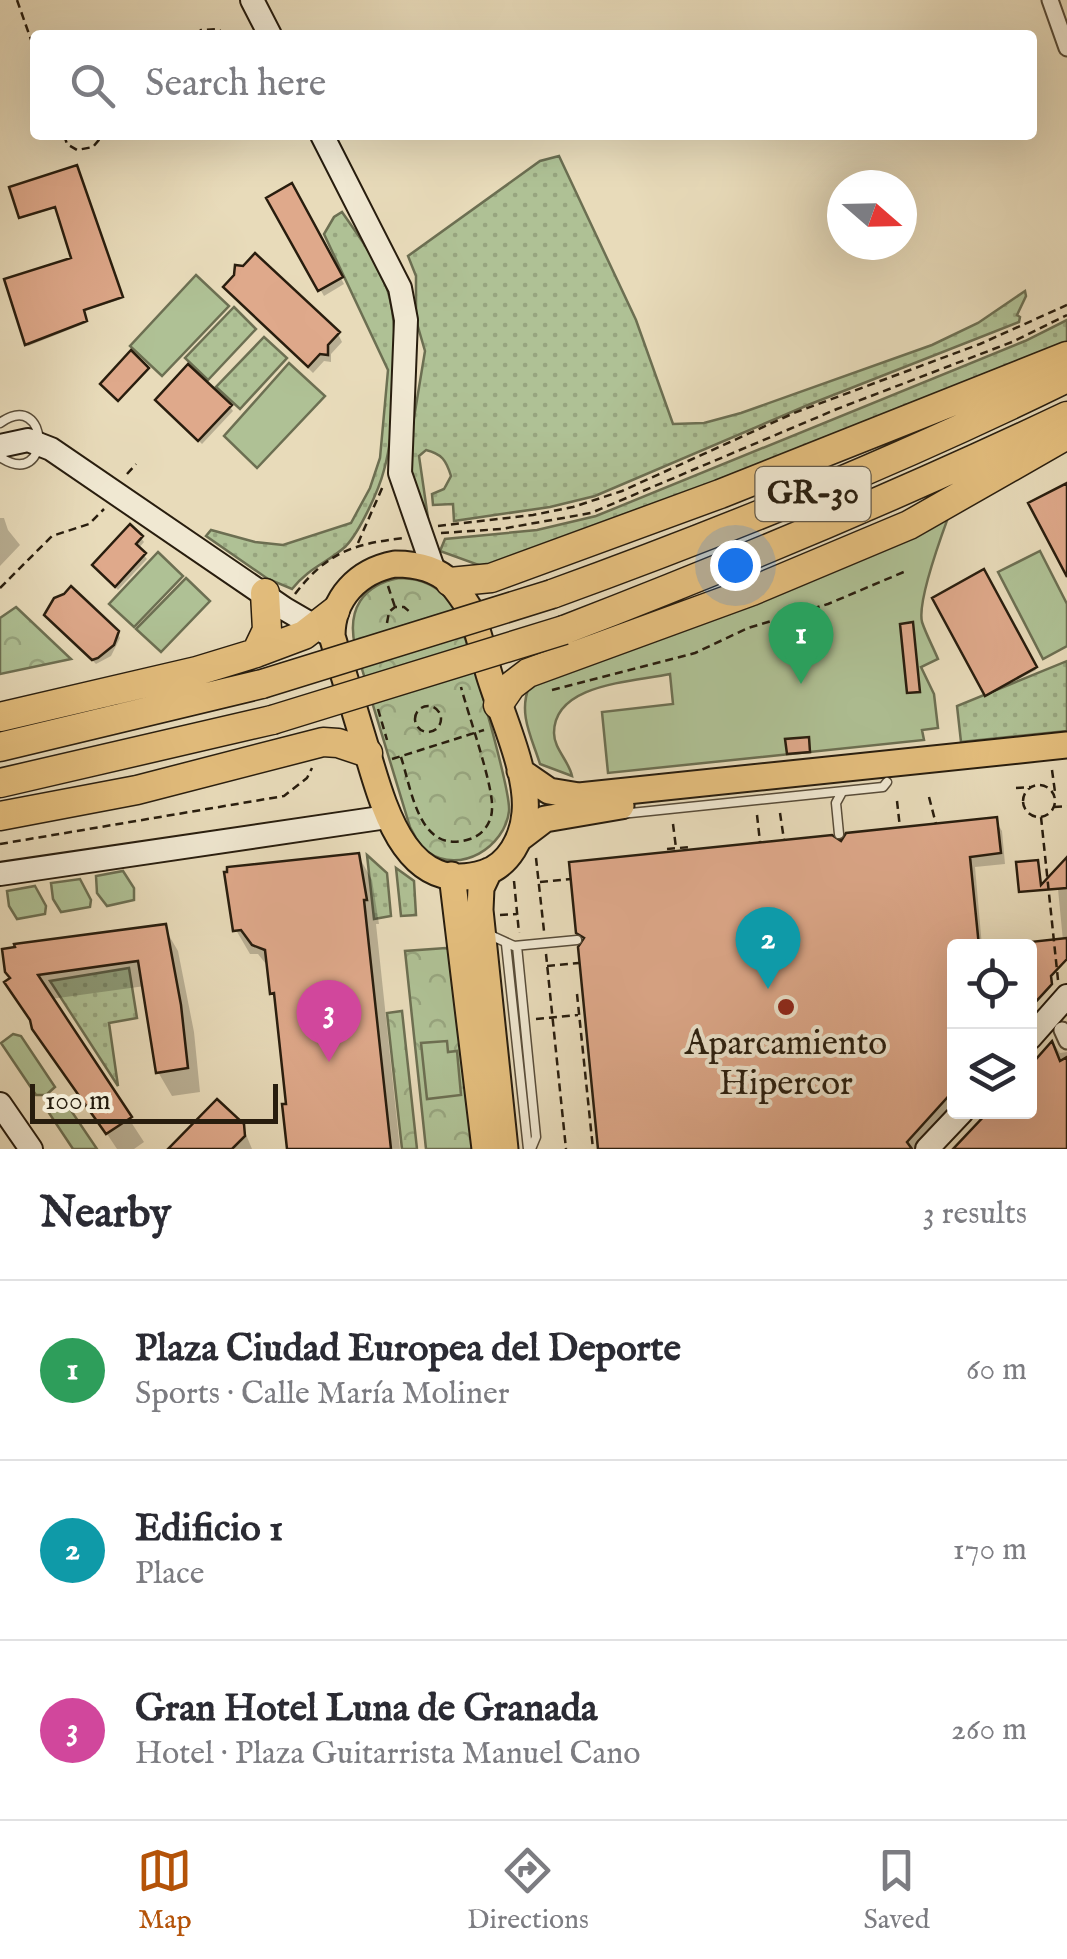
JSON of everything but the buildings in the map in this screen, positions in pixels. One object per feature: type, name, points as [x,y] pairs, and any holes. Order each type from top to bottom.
[{"type":"highway","points":[[442,577],[477,581],[506,573],[736,488],[1067,356]]},
{"type":"highway","name":"GR-30","points":[[0,748],[262,684],[552,594],[698,542],[933,444],[1067,378]]},
{"type":"highway","name":"GR-30","points":[[0,783],[272,720],[464,664],[564,630],[891,498],[1067,416]]},
{"type":"highway","points":[[494,716],[512,686],[528,673],[752,591],[909,524],[1067,435]]},
{"type":"highway","points":[[256,653],[267,630],[265,593]]},
{"type":"highway","points":[[0,717],[256,653],[293,640],[331,618]]},
{"type":"highway","points":[[0,816],[136,790],[323,742],[382,752]]},
{"type":"main road","points":[[502,873],[452,875],[420,862],[405,848],[387,816],[382,752],[331,618],[357,580],[382,566],[415,564],[442,577],[470,610],[494,716],[520,771],[526,812],[520,838]]},
{"type":"main road","points":[[520,771],[579,808],[624,806],[883,779],[892,792],[998,753],[1067,745]]},
{"type":"main road","points":[[505,1149],[488,922],[480,892],[502,873],[503,861],[520,838],[541,820],[579,808],[952,767]]},
{"type":"main road","points":[[452,875],[485,1149]]},
{"type":"street","points":[[252,0],[267,30]]},
{"type":"street","points":[[1050,0],[1067,48]]},
{"type":"street","points":[[325,140],[400,288],[406,320],[400,473],[442,577]]},
{"type":"street","points":[[0,446],[28,440],[40,444],[285,609],[331,618]]},
{"type":"street","points":[[265,593],[306,605],[331,618]]},
{"type":"street","points":[[0,874],[387,816]]},
{"type":"street","points":[[1036,1029],[1063,989]]},
{"type":"street","points":[[0,1104],[31,1149]]},
{"type":"street","points":[[928,1149],[956,1119]]},
{"type":"lane","points":[[0,423],[10,416],[26,418],[38,428],[40,444],[27,462],[12,464],[0,457]]},
{"type":"lane","points":[[579,808],[607,816],[883,788],[892,792]]},
{"type":"lane","points":[[839,834],[836,802],[842,792]]},
{"type":"lane","points":[[826,793],[836,802]]},
{"type":"lane","points":[[488,922],[506,944],[530,1149]]},
{"type":"lane","points":[[506,944],[577,940]]},
{"type":"lane","points":[[519,943],[536,1139],[530,1149]]},
{"type":"path","points":[[17,0],[30,37]]},
{"type":"path","points":[[66,140],[77,150],[93,147],[99,140]]},
{"type":"path","points":[[430,526],[533,516],[622,491],[794,413],[980,344],[1067,305]]},
{"type":"path","points":[[428,534],[501,529],[591,514],[836,409],[1012,342],[1067,315]]},
{"type":"path","points":[[122,480],[136,464]]},
{"type":"path","points":[[357,544],[390,471]]},
{"type":"path","points":[[0,588],[52,536],[89,524],[109,504]]},
{"type":"path","points":[[542,689],[574,686],[695,653],[748,628],[828,604],[906,571]]},
{"type":"path","points":[[386,580],[395,607]]},
{"type":"path","points":[[388,625],[387,616],[395,607],[410,612]]},
{"type":"path","points":[[401,756],[423,825],[430,835],[444,841],[467,840],[485,829],[493,806],[461,686]]},
{"type":"path","points":[[422,699],[424,707]]},
{"type":"path","points":[[424,707],[432,707],[440,716],[438,727],[432,732],[420,730],[415,723],[418,711],[424,707]]},
{"type":"path","points":[[379,711],[382,752],[401,756],[474,733],[494,716]]},
{"type":"path","points":[[0,844],[284,796],[308,778],[312,757]]},
{"type":"path","points":[[1052,768],[1054,808]]},
{"type":"path","points":[[1016,788],[1046,786],[1056,798]]},
{"type":"path","points":[[1031,787],[1024,795],[1024,806],[1030,814],[1041,817],[1054,808],[1067,806]]},
{"type":"path","points":[[892,792],[900,828]]},
{"type":"path","points":[[929,797],[936,824]]},
{"type":"path","points":[[780,813],[784,840]]},
{"type":"path","points":[[757,816],[760,842]]},
{"type":"path","points":[[1041,817],[1063,989]]},
{"type":"path","points":[[673,824],[676,848]]},
{"type":"path","points":[[667,849],[690,846]]},
{"type":"path","points":[[536,858],[544,937]]},
{"type":"path","points":[[502,873],[518,914],[519,943]]},
{"type":"path","points":[[539,882],[571,879]]},
{"type":"path","points":[[488,922],[518,914]]},
{"type":"path","points":[[546,953],[566,1149]]},
{"type":"path","points":[[548,966],[579,962]]},
{"type":"path","points":[[577,994],[593,1149]]},
{"type":"path","points":[[530,1020],[579,1014]]},
{"type":"green space","points":[[559,156],[636,320],[673,424],[704,423],[741,413],[932,345],[978,323],[1025,291],[1017,315],[1019,322],[808,405],[595,496],[550,507],[454,521],[453,504],[433,505],[432,494],[444,489],[451,476],[449,470],[440,456],[426,450],[419,456],[428,518],[424,519],[410,489],[408,454],[425,351],[416,320],[416,276],[408,256],[540,161]]},
{"type":"green space","points":[[342,212],[374,260],[392,309],[395,381],[391,431],[382,478],[357,531],[346,546],[292,589],[268,579],[206,536],[211,530],[283,545],[351,523],[370,488],[380,458],[388,370],[324,234],[334,217]]},
{"type":"green space","points":[[196,275],[229,306],[162,376],[130,346]]},
{"type":"green space","points":[[234,307],[256,329],[208,380],[185,358]]},
{"type":"green space","points":[[1067,320],[1067,348],[1024,367],[484,567],[440,551],[445,539],[537,530],[596,516],[1025,341]]},
{"type":"green space","points":[[264,337],[287,358],[240,409],[216,387]]},
{"type":"green space","points":[[289,363],[325,396],[257,468],[224,436]]},
{"type":"green space","points":[[949,515],[921,612],[938,659],[921,667],[934,694],[938,728],[922,730],[924,740],[608,773],[602,712],[673,704],[670,674],[581,694],[558,716],[554,733],[572,776],[540,764],[526,716],[529,687]]},
{"type":"green space","points":[[1040,551],[1067,604],[1067,646],[1043,659],[998,572]]},
{"type":"green space","points":[[158,552],[183,576],[134,627],[109,604]]},
{"type":"green space","points":[[186,578],[210,601],[161,652],[136,629]]},
{"type":"green space","points":[[399,578],[428,584],[452,604],[502,772],[508,797],[506,824],[490,846],[467,859],[441,858],[428,852],[410,827],[355,646],[353,621],[360,601],[375,587]]},
{"type":"green space","points":[[16,607],[71,659],[0,674],[0,618]]},
{"type":"green space","points":[[1067,661],[1067,731],[961,742],[957,706]]},
{"type":"green space","points":[[367,855],[387,873],[391,916],[374,919]]},
{"type":"green space","points":[[396,868],[414,881],[416,915],[401,916]]},
{"type":"green space","points":[[123,871],[134,888],[134,900],[107,906],[97,893],[96,876]]},
{"type":"green space","points":[[80,879],[91,900],[90,907],[61,912],[53,899],[51,883]]},
{"type":"green space","points":[[35,886],[46,906],[45,914],[17,919],[9,906],[7,891]]},
{"type":"green space","points":[[446,948],[474,1149],[426,1149],[405,951]]},
{"type":"green space","points":[[129,968],[137,1018],[109,1023],[118,1086],[50,981]]},
{"type":"green space","points":[[402,1011],[417,1149],[402,1149],[387,1013]]},
{"type":"green space","points":[[13,1034],[21,1036],[55,1087],[46,1095],[36,1095],[1,1043]]},
{"type":"green space","points":[[447,1041],[448,1052],[457,1051],[461,1095],[427,1099],[421,1043]]},
{"type":"green space","points":[[56,1101],[66,1103],[97,1149],[73,1149],[47,1110]]},
{"type":"place","name":"Plaza Ciudad Europea del Deporte","points":[[801,684]]},
{"type":"place","name":"Edificio 1","points":[[768,989]]},
{"type":"place","name":"Aparcamiento Hipercor","points":[[786,1007]]},
{"type":"place","name":"Gran Hotel Luna de Granada","points":[[329,1062]]}]
